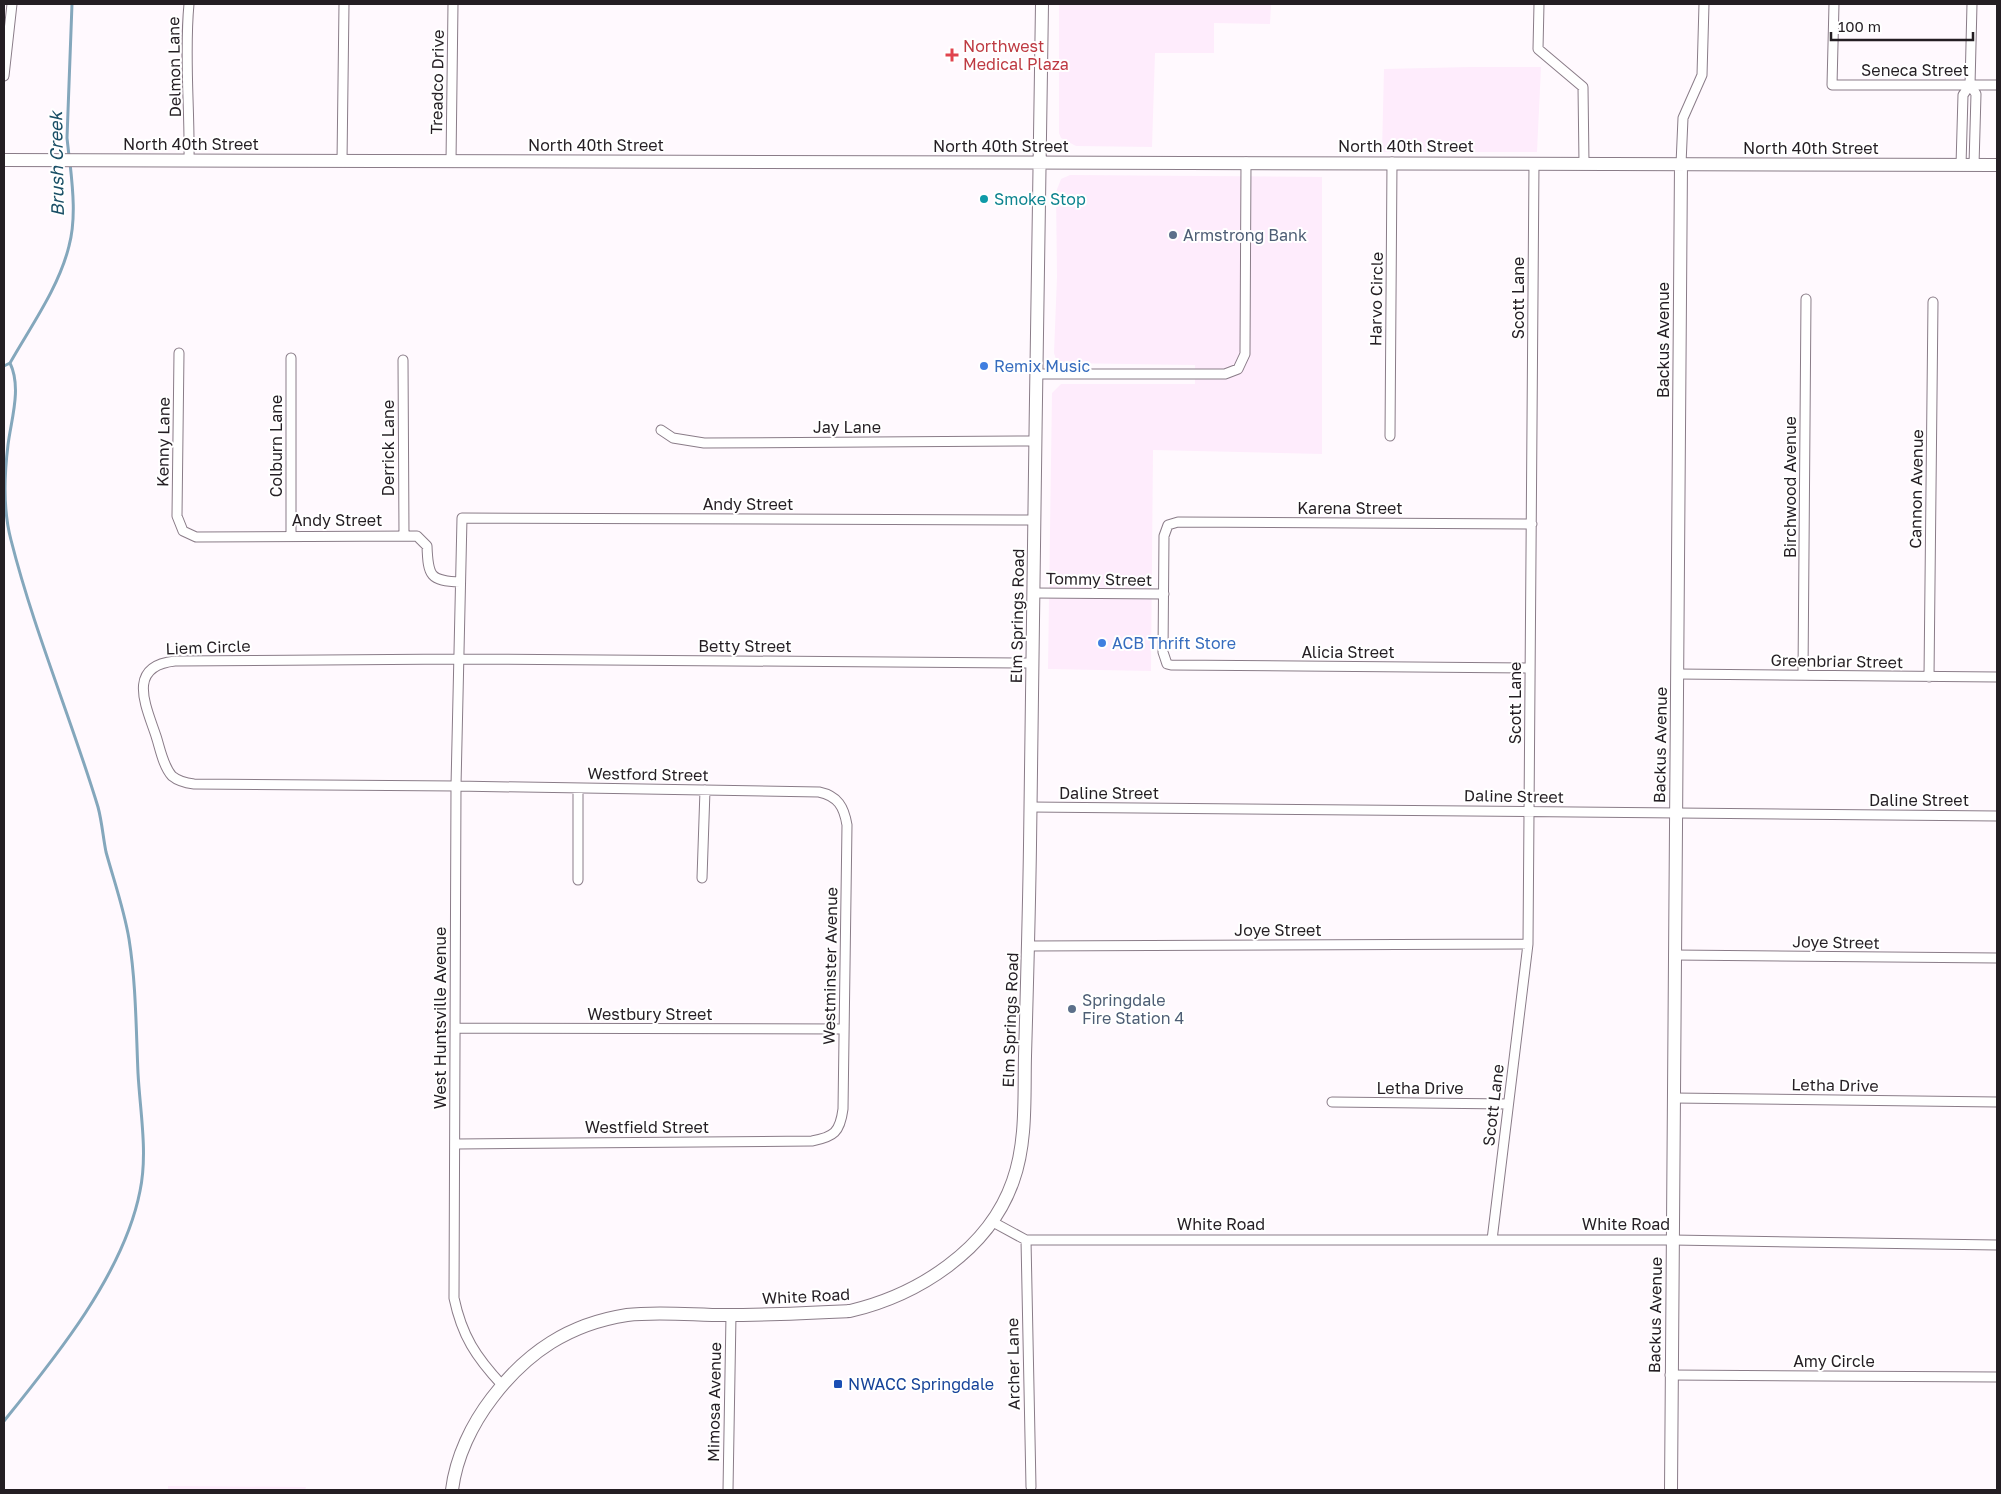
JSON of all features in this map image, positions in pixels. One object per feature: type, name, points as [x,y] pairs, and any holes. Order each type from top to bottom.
[{"type":"street","points":[[4,76],[12,4]]},
{"type":"street","name":"Delmon Lane","points":[[189,4],[186,52],[190,116],[189,161]]},
{"type":"street","points":[[342,161],[344,4]]},
{"type":"street","name":"Treadco Drive","points":[[451,161],[453,4]]},
{"type":"street","name":"Elm Springs Road","points":[[991,1221],[1004,1202],[1014,1181],[1022,1148],[1029,946],[1042,4]]},
{"type":"street","points":[[1539,4],[1538,49],[1583,87],[1584,163]]},
{"type":"street","name":"Backus Avenue","points":[[1671,1490],[1670,1375],[1682,118],[1702,75],[1704,4]]},
{"type":"street","name":"Seneca Street","points":[[1834,4],[1832,85],[1997,86]]},
{"type":"street","points":[[1968,165],[1963,95],[1970,85],[1972,4]]},
{"type":"street","name":"North 40th Street","points":[[4,160],[1997,165]]},
{"type":"street","points":[[1036,374],[1225,374],[1238,369],[1245,354],[1246,162]]},
{"type":"street","name":"Harvo Circle","points":[[1390,436],[1392,162]]},
{"type":"street","name":"Scott Lane","points":[[1492,1240],[1528,944],[1534,163]]},
{"type":"street","name":"Birchwood Avenue","points":[[1803,675],[1806,299]]},
{"type":"street","name":"Cannon Avenue","points":[[1929,677],[1933,302]]},
{"type":"street","name":"Kenny Lane","points":[[179,353],[177,516],[183,531]]},
{"type":"street","name":"Colburn Lane","points":[[291,358],[291,535]]},
{"type":"street","name":"Derrick Lane","points":[[403,360],[404,535]]},
{"type":"street","name":"Jay Lane","points":[[661,430],[673,438],[704,443],[1036,442]]},
{"type":"street","name":"Andy Street","points":[[462,518],[1034,520]]},
{"type":"street","name":"West Huntsville Avenue","points":[[462,518],[456,786],[454,1298],[459,1320],[467,1340],[478,1359],[502,1385]]},
{"type":"street","name":"Karena Street","points":[[1164,594],[1164,536],[1168,525],[1178,522],[1532,524]]},
{"type":"street","name":"Andy Street","points":[[183,531],[196,536],[417,536],[427,546],[427,565],[434,577],[439,581],[460,582]]},
{"type":"street","name":"Tommy Street","points":[[1034,593],[1164,594]]},
{"type":"street","name":"Alicia Street","points":[[1164,594],[1163,652],[1167,664],[1176,666],[1530,668]]},
{"type":"street","name":"Betty Street","points":[[458,659],[1032,663]]},
{"type":"street","name":"Liem Circle","points":[[456,786],[203,784],[185,782],[177,779],[168,769],[142,694],[142,688],[153,668],[160,664],[175,661],[458,659]]},
{"type":"street","name":"Greenbriar Street","points":[[1677,674],[1997,677]]},
{"type":"street","name":"Westford Street","points":[[456,786],[820,792],[830,794],[838,801]]},
{"type":"street","points":[[578,788],[578,880]]},
{"type":"street","points":[[702,878],[705,790]]},
{"type":"street","name":"Westminster Avenue","points":[[836,1133],[841,1122],[843,1109],[847,825],[845,812],[838,801]]},
{"type":"street","name":"Daline Street","points":[[1030,807],[1997,816]]},
{"type":"street","name":"Joye Street","points":[[1029,946],[1528,944]]},
{"type":"street","name":"Joye Street","points":[[1674,955],[1997,958]]},
{"type":"street","name":"Westbury Street","points":[[456,1028],[844,1029]]},
{"type":"street","name":"Letha Drive","points":[[1673,1098],[1997,1102]]},
{"type":"street","name":"Letha Drive","points":[[1332,1102],[1508,1104]]},
{"type":"street","name":"Westfield Street","points":[[456,1144],[812,1141],[824,1139],[836,1133]]},
{"type":"street","name":"White Road","points":[[502,1385],[526,1360],[551,1340],[589,1324],[628,1315],[730,1315],[850,1311],[873,1306],[919,1286],[946,1268],[971,1246],[991,1221],[1026,1240],[1672,1240],[1997,1245]]},
{"type":"street","name":"Archer Lane","points":[[1026,1240],[1031,1487]]},
{"type":"street","name":"Mimosa Avenue","points":[[728,1490],[730,1315]]},
{"type":"street","name":"Amy Circle","points":[[1670,1375],[1997,1377]]},
{"type":"street","points":[[452,1490],[464,1444],[482,1410],[502,1385]]},
{"type":"shaded area","points":[[1059,4],[1271,4],[1270,24],[1214,23],[1214,53],[1155,53],[1152,147],[1076,146],[1061,138],[1059,133]]},
{"type":"shaded area","points":[[1541,67],[1537,152],[1382,152],[1384,69]]},
{"type":"shaded area","points":[[1070,175],[1322,177],[1322,454],[1153,450],[1151,671],[1048,669],[1052,393],[1061,384],[1195,384],[1195,365],[1061,363],[1056,359],[1054,353],[1057,277],[1056,192],[1061,179]]},
{"type":"shaded area","points":[[168,1486],[306,1487],[305,1490],[168,1490]]},
{"type":"waterway","name":"Brush Creek","points":[[69,156],[67,138],[72,4]]},
{"type":"waterway","name":"Brush Creek","points":[[4,366],[10,363],[35,321],[59,276],[69,246],[73,215],[70,163]]},
{"type":"waterway","points":[[4,1421],[66,1342],[104,1283],[132,1222],[140,1191],[143,1162],[143,1132],[134,989],[127,928],[106,852],[98,807],[30,608],[8,529],[5,505],[6,469],[15,393],[15,383],[10,363]]},
{"type":"place","name":"Northwest Medical Plaza","points":[[952,55]]},
{"type":"place","name":"Smoke Stop","points":[[984,199]]},
{"type":"place","name":"Armstrong Bank","points":[[1173,235]]},
{"type":"place","name":"Remix Music","points":[[984,366]]},
{"type":"place","name":"ACB Thrift Store","points":[[1102,643]]},
{"type":"place","name":"Springdale Fire Station 4","points":[[1072,1009]]},
{"type":"place","name":"NWACC Springdale","points":[[838,1384]]}]
